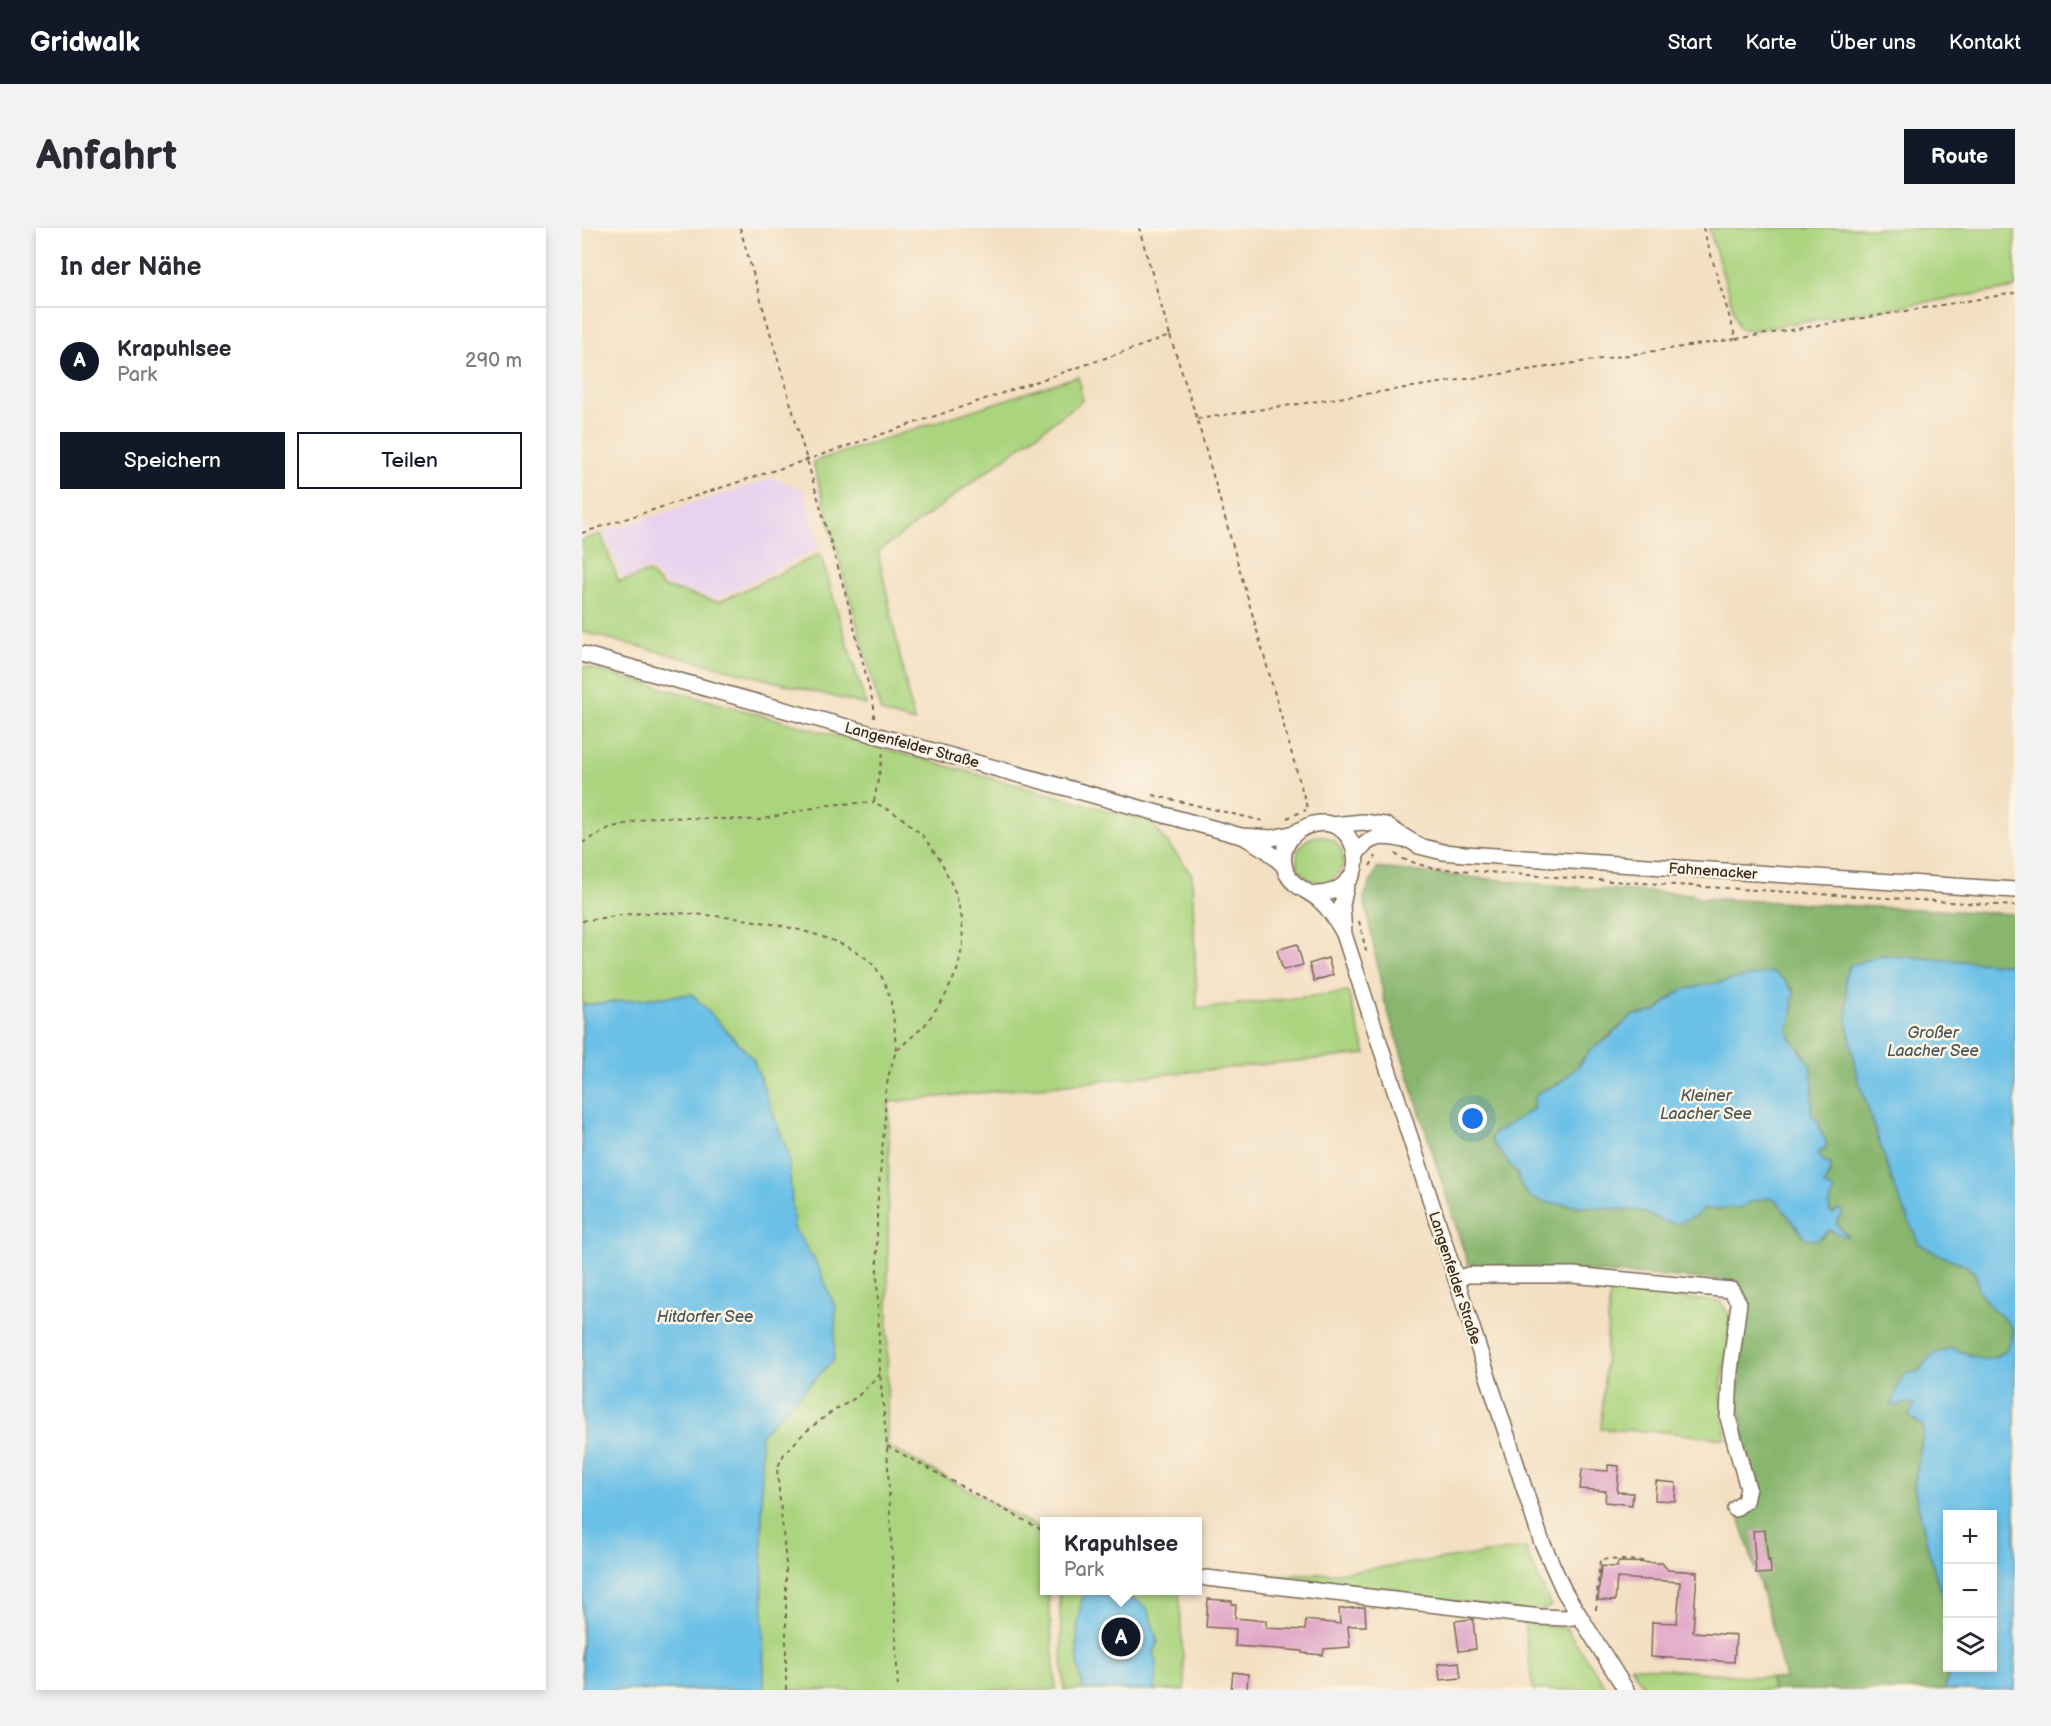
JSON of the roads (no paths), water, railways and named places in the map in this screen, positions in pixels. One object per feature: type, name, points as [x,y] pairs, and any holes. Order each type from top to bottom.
[{"type":"street","name":"Langenfelder Straße","points":[[582,654],[1241,836],[1272,838],[1295,833],[1311,814],[1319,823],[1333,825]]},
{"type":"street","name":"Fahnenacker","points":[[1333,825],[1363,822],[1385,825],[1413,843]]},
{"type":"street","points":[[1333,825],[1346,835],[1354,849],[1355,856]]},
{"type":"street","points":[[1284,866],[1285,849],[1295,833]]},
{"type":"street","name":"Langenfelder Straße","points":[[1241,836],[1268,851],[1284,866],[1292,881],[1329,910],[1344,934],[1462,1277],[1541,1540],[1560,1582],[1626,1690]]},
{"type":"street","name":"Fahnenacker","points":[[1355,856],[1361,846],[1372,839],[1389,837],[1430,849],[1465,854],[2015,890]]},
{"type":"street","name":"Langenfelder Straße","points":[[1344,934],[1342,905],[1347,882],[1355,866],[1355,856]]},
{"type":"street","points":[[1311,894],[1331,893],[1347,882]]},
{"type":"street","name":"Langenfelder Straße","points":[[1462,1277],[1573,1275],[1731,1290],[1739,1303],[1730,1371],[1728,1418],[1748,1488],[1745,1501],[1735,1509]]},
{"type":"street","points":[[1206,1578],[1540,1617],[1580,1616]]},
{"type":"water","name":"Großer Laacher See","points":[[1881,955],[2015,965],[2015,1690],[1945,1690],[1949,1672],[1997,1672],[1997,1510],[1943,1510],[1943,1598],[1931,1560],[1914,1487],[1924,1429],[1909,1416],[1914,1405],[1912,1403],[1891,1406],[1898,1385],[1907,1372],[1919,1371],[1933,1355],[1951,1348],[1984,1360],[1996,1357],[2005,1352],[2013,1330],[1979,1291],[1976,1274],[1964,1264],[1939,1255],[1919,1244],[1895,1189],[1856,1072],[1847,1021],[1845,978],[1849,966]]},
{"type":"water","name":"Kleiner Laacher See","points":[[1772,972],[1784,980],[1795,994],[1792,999],[1793,1010],[1788,1030],[1791,1039],[1810,1064],[1813,1085],[1811,1115],[1817,1120],[1827,1144],[1819,1152],[1819,1156],[1832,1165],[1824,1186],[1834,1191],[1829,1206],[1830,1212],[1833,1214],[1839,1209],[1843,1213],[1836,1222],[1848,1236],[1845,1237],[1830,1230],[1816,1240],[1805,1238],[1776,1200],[1769,1198],[1738,1208],[1704,1209],[1677,1224],[1662,1221],[1641,1211],[1547,1203],[1532,1198],[1522,1188],[1517,1173],[1492,1142],[1491,1136],[1533,1109],[1535,1097],[1541,1091],[1557,1085],[1579,1066],[1589,1051],[1609,1038],[1632,1016],[1656,1011],[1681,990]]},
{"type":"water","name":"Hitdorfer See","points":[[692,994],[753,1059],[788,1153],[794,1228],[818,1266],[836,1309],[834,1360],[761,1434],[764,1690],[582,1690],[582,1005]]},
{"type":"water","points":[[1083,1595],[1110,1595],[1130,1598],[1148,1610],[1158,1643],[1154,1652],[1157,1669],[1155,1690],[1083,1690],[1077,1655],[1080,1606]]},
{"type":"place","name":"Krapuhlsee","points":[[1121,1637]]}]
